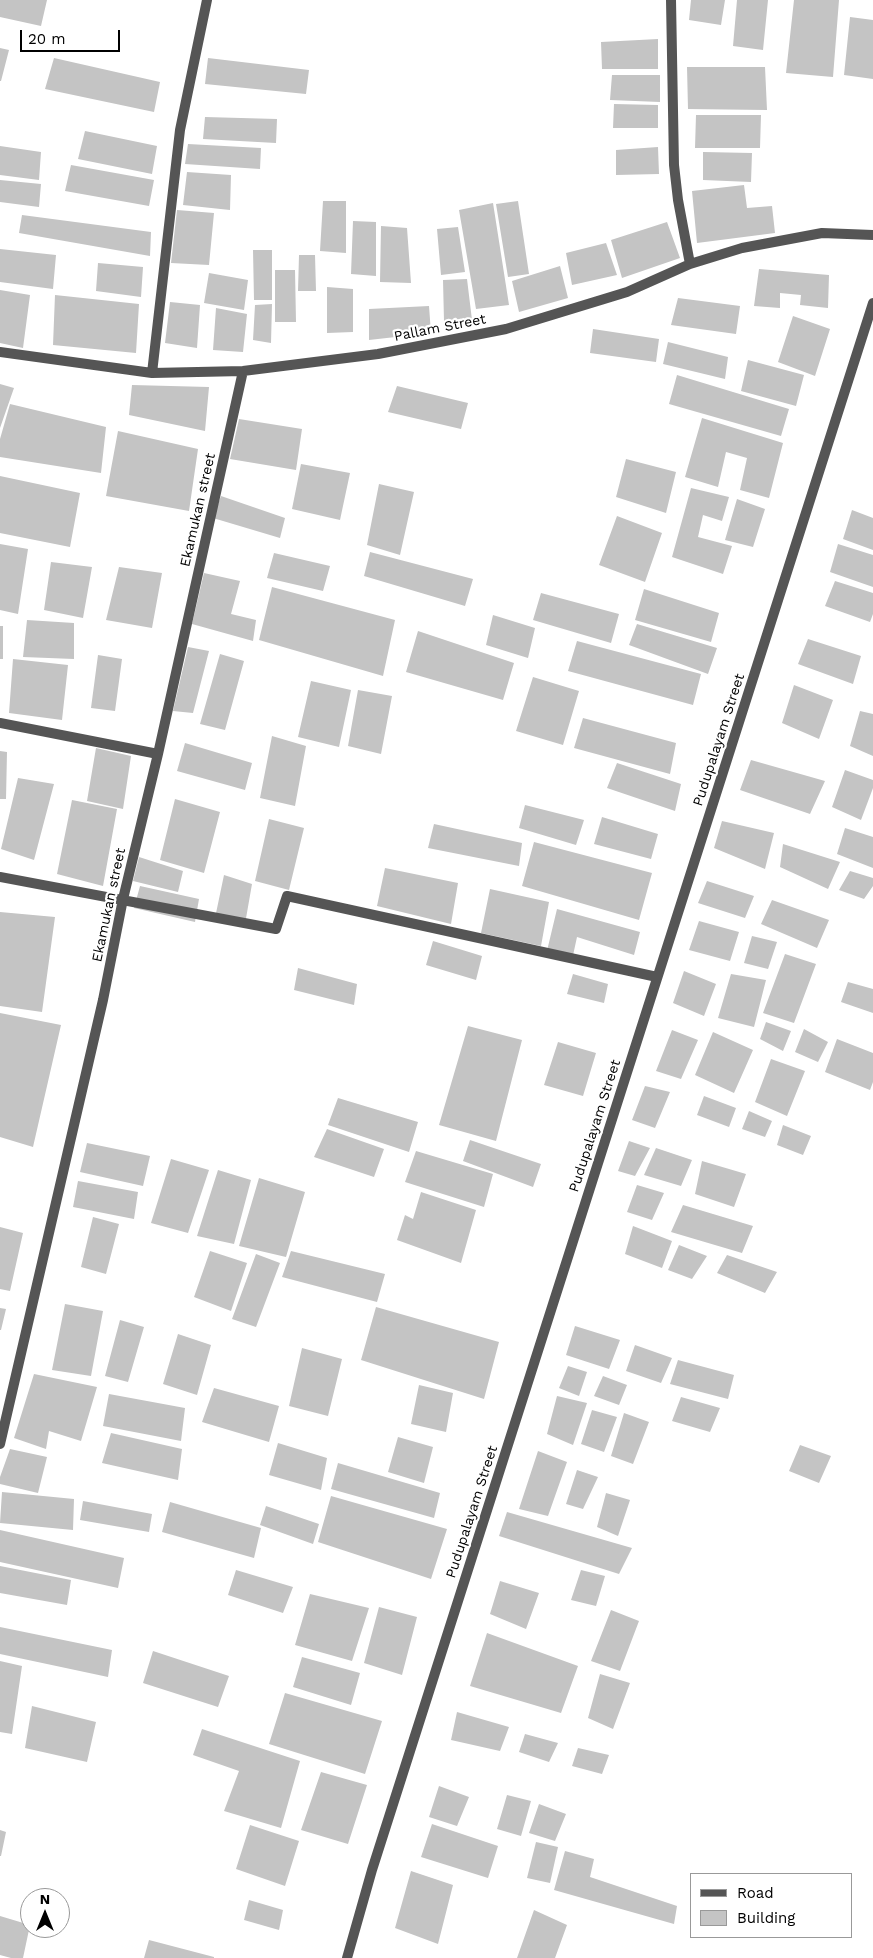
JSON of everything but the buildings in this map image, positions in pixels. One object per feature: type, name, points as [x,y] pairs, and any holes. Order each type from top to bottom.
[{"type":"street","points":[[152,373],[180,130],[206,0]]},
{"type":"street","points":[[671,0],[674,165],[678,200],[690,264]]},
{"type":"street","name":"Pallam Street","points":[[0,352],[152,373],[243,371],[378,354],[506,329],[628,292],[690,264],[742,248],[822,233],[873,235]]},
{"type":"street","name":"Pudupalayam Street","points":[[347,1958],[381,1842],[873,303]]},
{"type":"street","name":"Ekamukan street","points":[[0,1444],[103,1000],[123,899],[158,754],[243,371]]},
{"type":"street","points":[[0,722],[158,754]]},
{"type":"street","points":[[0,876],[276,930],[287,896],[657,978]]}]
